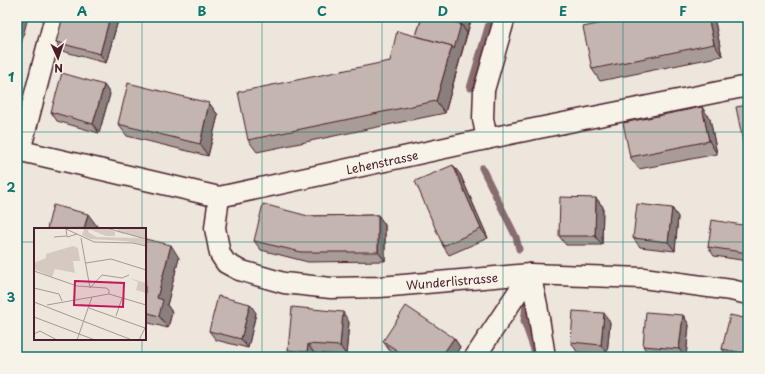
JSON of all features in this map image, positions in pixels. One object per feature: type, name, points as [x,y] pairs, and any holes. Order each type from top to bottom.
[{"type":"street","points":[[19,150],[55,17]]},
{"type":"street","points":[[487,139],[483,119],[484,90],[505,17]]},
{"type":"street","name":"Lehenstrasse","points":[[19,150],[219,197],[487,139],[748,86]]},
{"type":"street","name":"Wunderlistrasse","points":[[219,197],[215,228],[220,254],[226,263],[239,270],[284,283],[331,288],[380,287],[530,274],[643,278],[731,290],[748,294]]},
{"type":"street","points":[[475,357],[530,274]]},
{"type":"street","points":[[530,274],[545,357]]},
{"type":"building","points":[[63,17],[110,17],[100,54],[56,42]]},
{"type":"building","points":[[422,17],[436,17],[461,24],[454,49],[452,46],[416,36]]},
{"type":"building","points":[[445,17],[460,17],[459,21]]},
{"type":"building","points":[[632,17],[708,17],[714,44],[592,69],[583,27]]},
{"type":"building","points":[[397,31],[452,46],[436,101],[248,140],[238,92],[390,61]]},
{"type":"building","points":[[62,73],[104,85],[93,124],[51,112]]},
{"type":"building","points":[[128,83],[209,103],[200,144],[118,124]]},
{"type":"building","points":[[748,105],[748,166],[736,107]]},
{"type":"building","points":[[702,107],[709,141],[630,157],[623,123]]},
{"type":"building","points":[[453,165],[481,229],[443,246],[415,181]]},
{"type":"building","points":[[560,197],[596,198],[595,236],[559,236]]},
{"type":"building","points":[[263,204],[308,216],[378,215],[378,252],[301,252],[254,241]]},
{"type":"building","points":[[637,204],[672,208],[668,242],[633,238]]},
{"type":"building","points":[[53,205],[88,214],[84,228],[47,228]]},
{"type":"building","points":[[712,220],[748,226],[748,253],[708,247]]},
{"type":"building","points":[[146,239],[171,245],[157,298],[163,300],[159,316],[146,312]]},
{"type":"building","points":[[218,296],[250,304],[241,339],[209,331]]},
{"type":"building","points":[[406,306],[454,338],[441,357],[407,357],[383,341]]},
{"type":"building","points":[[292,307],[343,312],[340,346],[308,344],[307,352],[288,350]]},
{"type":"building","points":[[573,311],[604,313],[601,345],[571,342]]},
{"type":"building","points":[[646,312],[683,315],[679,349],[643,346]]},
{"type":"building","points":[[730,315],[748,319],[748,354],[722,349]]},
{"type":"waterway","points":[[470,88],[491,17]]},
{"type":"waterway","points":[[482,168],[516,237],[519,249]]},
{"type":"waterway","points":[[526,305],[524,321],[536,355]]}]
